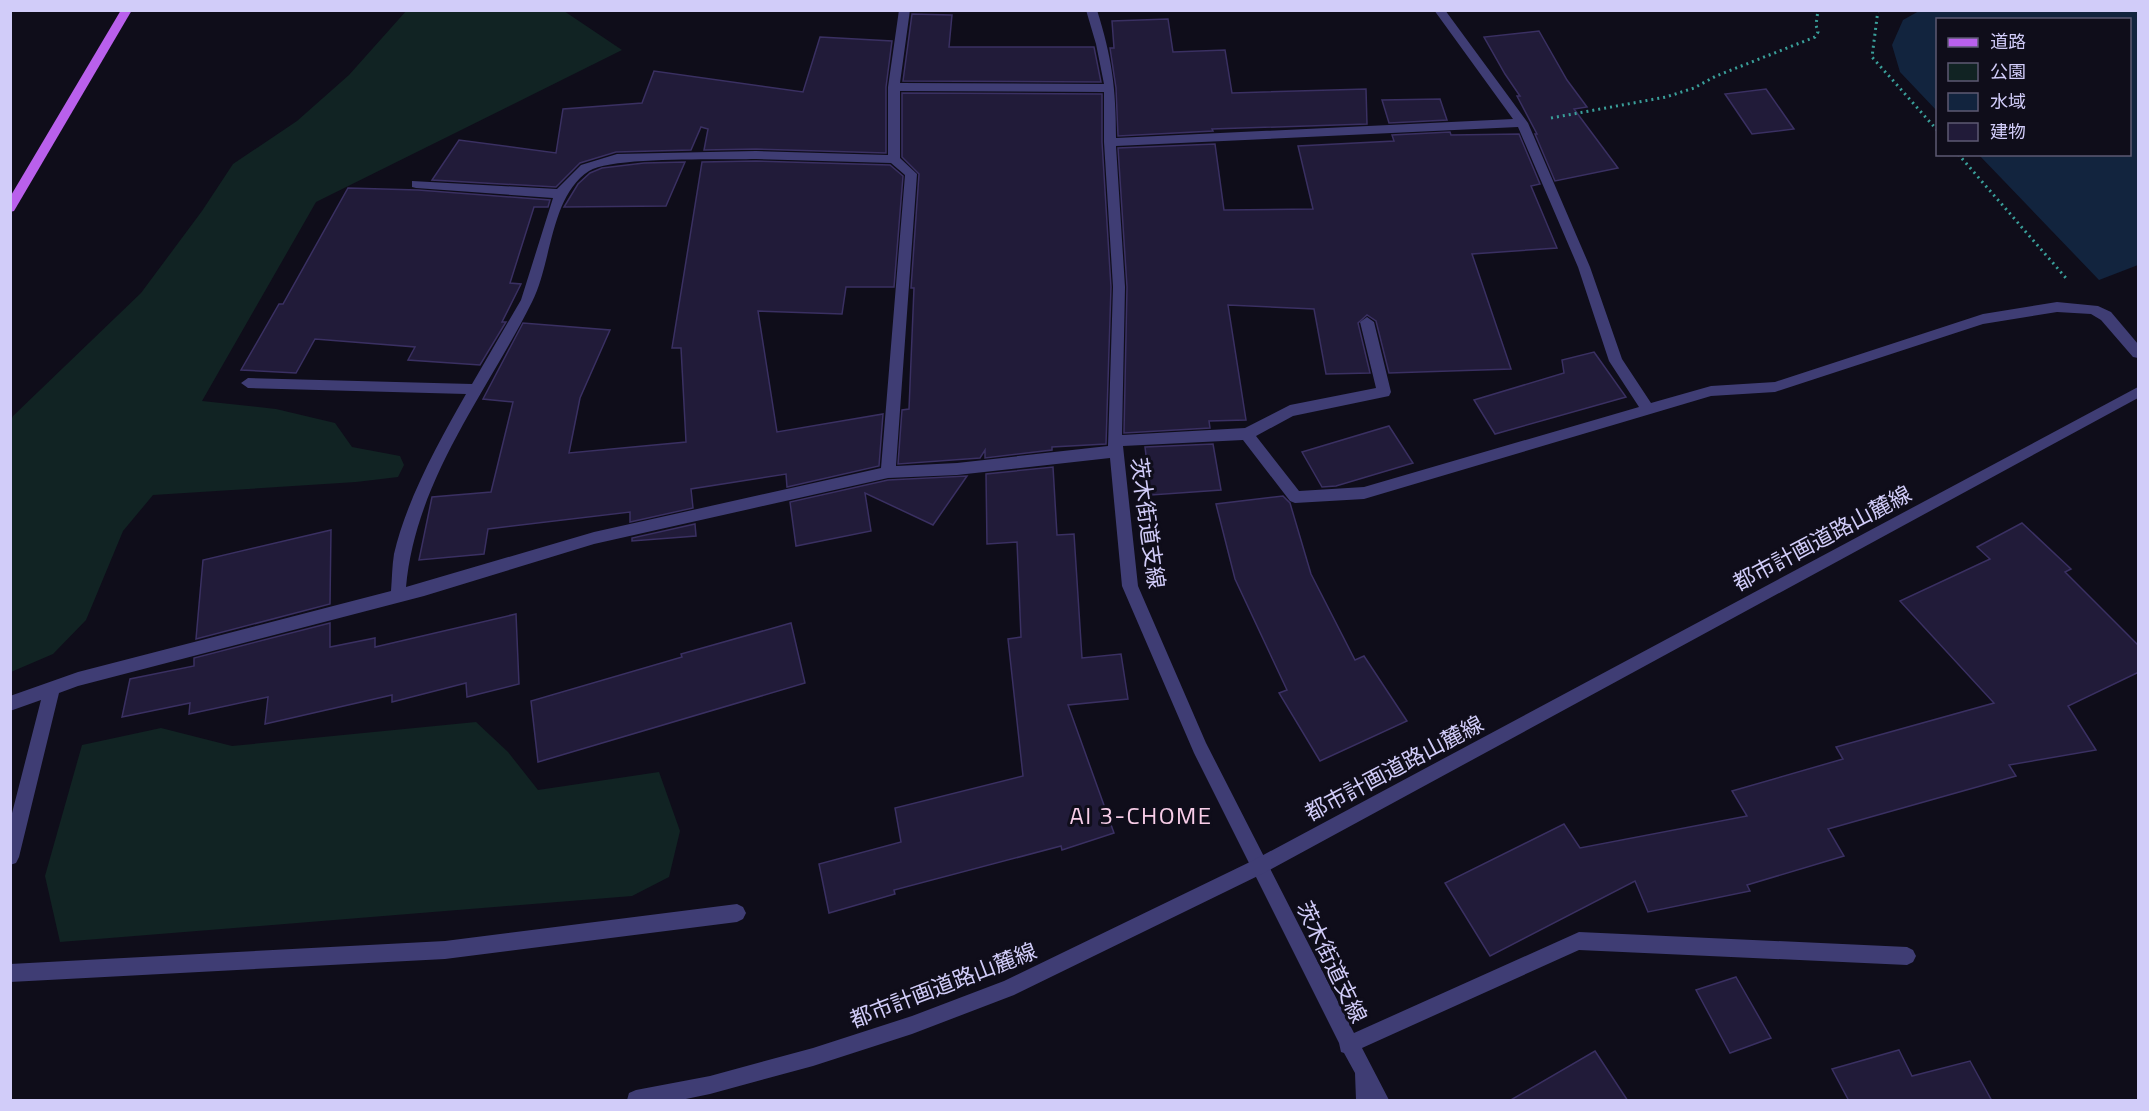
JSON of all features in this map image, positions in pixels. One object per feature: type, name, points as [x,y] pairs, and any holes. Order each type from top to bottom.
[{"type":"main road","points":[[10,208],[127,10]]},
{"type":"street","points":[[894,159],[894,87],[905,10]]},
{"type":"street","name":"茨木街道支線","points":[[1091,10],[1102,44],[1110,88],[1110,142],[1119,287],[1115,446],[1130,586],[1200,748],[1348,1045],[1364,1072],[1365,1101]]},
{"type":"street","points":[[1439,10],[1522,123],[1584,267],[1616,361],[1648,409]]},
{"type":"street","points":[[894,87],[1110,88]]},
{"type":"street","points":[[1110,142],[1522,123]]},
{"type":"street","points":[[398,596],[402,554],[420,500],[444,444],[527,300],[560,194],[585,168],[617,158],[756,155],[894,159],[910,174],[888,472]]},
{"type":"street","points":[[416,184],[560,194]]},
{"type":"street","points":[[1247,434],[1295,497],[1364,493],[1711,391],[1775,387],[1983,318],[2058,307],[2093,309],[2106,316],[2139,353]]},
{"type":"street","points":[[10,704],[52,688],[134,663],[398,596],[594,537],[888,472],[957,469],[1115,446],[1247,434],[1290,411],[1384,392],[1367,322]]},
{"type":"street","points":[[248,383],[475,389]]},
{"type":"street","name":"都市計画道路山麓線","points":[[636,1101],[710,1085],[801,1060],[912,1025],[1008,989],[1260,866],[2139,392]]},
{"type":"street","points":[[10,857],[52,688]]},
{"type":"street","points":[[10,973],[445,950],[737,913]]},
{"type":"street","points":[[1348,1045],[1579,941],[1907,956]]},
{"type":"street","points":[[1364,1072],[1379,1101]]},
{"type":"path","points":[[1522,123],[1666,97],[1694,88],[1716,76],[1815,37],[1818,32],[1816,25],[1818,10]]},
{"type":"path","points":[[1878,10],[1872,57],[1936,129]]},
{"type":"path","points":[[1960,156],[2093,309]]},
{"type":"green space","points":[[407,10],[564,11],[622,50],[316,202],[202,401],[276,409],[335,423],[352,447],[400,456],[404,465],[398,477],[356,482],[153,495],[123,531],[86,620],[53,654],[11,672],[10,423],[13,416],[141,293],[202,211],[233,164],[297,121],[349,75]]},
{"type":"green space","points":[[476,722],[508,752],[538,790],[659,772],[680,831],[669,877],[632,896],[60,942],[45,876],[82,745],[161,728],[232,746]]},
{"type":"water","points":[[1919,11],[2138,11],[2138,265],[2099,280],[1980,156],[2131,156],[2131,18],[1936,18],[1936,110],[1900,72],[1892,45],[1903,20]]},
{"type":"building","points":[[912,14],[952,15],[949,47],[1094,47],[1101,82],[903,81]]},
{"type":"building","points":[[1168,19],[1173,52],[1225,50],[1232,93],[1366,89],[1367,124],[1212,129],[1213,131],[1118,136],[1116,88],[1110,48],[1114,48],[1112,21]]},
{"type":"building","points":[[1539,31],[1567,80],[1587,107],[1574,109],[1618,168],[1555,181],[1535,134],[1537,134],[1517,96],[1520,96],[1484,37]]},
{"type":"building","points":[[820,37],[892,41],[886,87],[886,153],[756,149],[704,150],[708,129],[701,127],[691,150],[616,152],[580,163],[556,187],[432,180],[459,140],[556,153],[563,109],[642,103],[654,71],[803,92]]},
{"type":"building","points":[[1766,89],[1794,129],[1752,134],[1725,94]]},
{"type":"building","points":[[902,93],[1102,94],[1102,142],[1111,287],[1106,444],[1052,447],[1052,450],[985,458],[985,450],[980,458],[898,464],[902,410],[909,409],[914,288],[911,288],[919,174],[902,157]]},
{"type":"building","points":[[1440,99],[1447,120],[1389,123],[1382,100]]},
{"type":"building","points":[[1450,132],[1451,135],[1519,134],[1540,184],[1531,186],[1557,248],[1472,254],[1511,369],[1389,373],[1376,321],[1367,315],[1358,323],[1370,373],[1326,374],[1314,309],[1228,305],[1246,420],[1209,421],[1210,428],[1124,433],[1127,287],[1118,148],[1215,144],[1224,210],[1313,209],[1298,146],[1394,141],[1392,135]]},
{"type":"building","points":[[756,161],[890,165],[903,176],[894,287],[846,287],[842,314],[758,311],[777,432],[883,414],[879,466],[787,487],[786,474],[691,489],[693,508],[630,522],[630,512],[488,529],[484,554],[419,560],[432,497],[491,492],[513,402],[483,399],[523,323],[610,330],[580,398],[569,453],[686,442],[681,348],[672,348],[702,162]]},
{"type":"building","points":[[685,162],[666,206],[564,207],[578,184],[590,173],[602,168],[644,163]]},
{"type":"building","points":[[348,188],[418,190],[550,200],[548,207],[534,207],[510,283],[521,284],[502,322],[506,322],[480,365],[408,360],[415,347],[315,339],[296,373],[241,370],[279,304],[283,304]]},
{"type":"building","points":[[1594,352],[1626,397],[1495,434],[1474,400],[1564,373],[1562,360]]},
{"type":"building","points":[[1389,426],[1413,463],[1336,486],[1322,487],[1302,452]]},
{"type":"building","points":[[1213,444],[1221,490],[1151,495],[1145,447]]},
{"type":"building","points":[[1053,467],[1057,535],[1074,534],[1082,658],[1121,654],[1128,699],[1068,705],[1114,833],[1062,850],[1061,846],[894,890],[895,894],[829,913],[819,864],[901,842],[895,808],[1023,776],[1008,639],[1021,637],[1017,542],[987,544],[986,474]]},
{"type":"building","points":[[967,476],[933,525],[865,493],[871,531],[796,546],[790,502],[888,480]]},
{"type":"building","points":[[1283,496],[1290,503],[1311,574],[1355,660],[1364,656],[1407,721],[1320,761],[1279,693],[1287,690],[1235,579],[1216,504]]},
{"type":"building","points":[[2022,523],[2071,569],[2065,572],[2139,646],[2139,672],[2068,706],[2096,750],[2009,765],[2016,776],[1828,829],[1844,856],[1747,885],[1750,891],[1648,912],[1635,881],[1490,956],[1445,883],[1564,824],[1580,848],[1747,816],[1732,791],[1843,759],[1836,747],[1994,703],[1900,601],[1990,559],[1977,547]]},
{"type":"building","points":[[695,524],[696,536],[632,541],[632,538]]},
{"type":"building","points":[[331,530],[330,604],[196,639],[203,560]]},
{"type":"building","points":[[516,614],[519,684],[467,697],[466,683],[392,702],[392,695],[265,724],[268,697],[189,714],[190,703],[122,717],[130,679],[194,666],[194,658],[330,623],[330,647],[375,638],[375,647]]},
{"type":"building","points":[[791,623],[805,683],[538,762],[531,701],[682,657],[681,654]]},
{"type":"building","points":[[1736,977],[1771,1038],[1730,1053],[1696,990]]},
{"type":"building","points":[[1899,1050],[1912,1076],[1970,1061],[1992,1101],[1849,1101],[1832,1069]]},
{"type":"building","points":[[1595,1051],[1628,1101],[1509,1101]]},
{"type":"district","name":"AI 3-CHOME","points":[[1141,815]]}]
